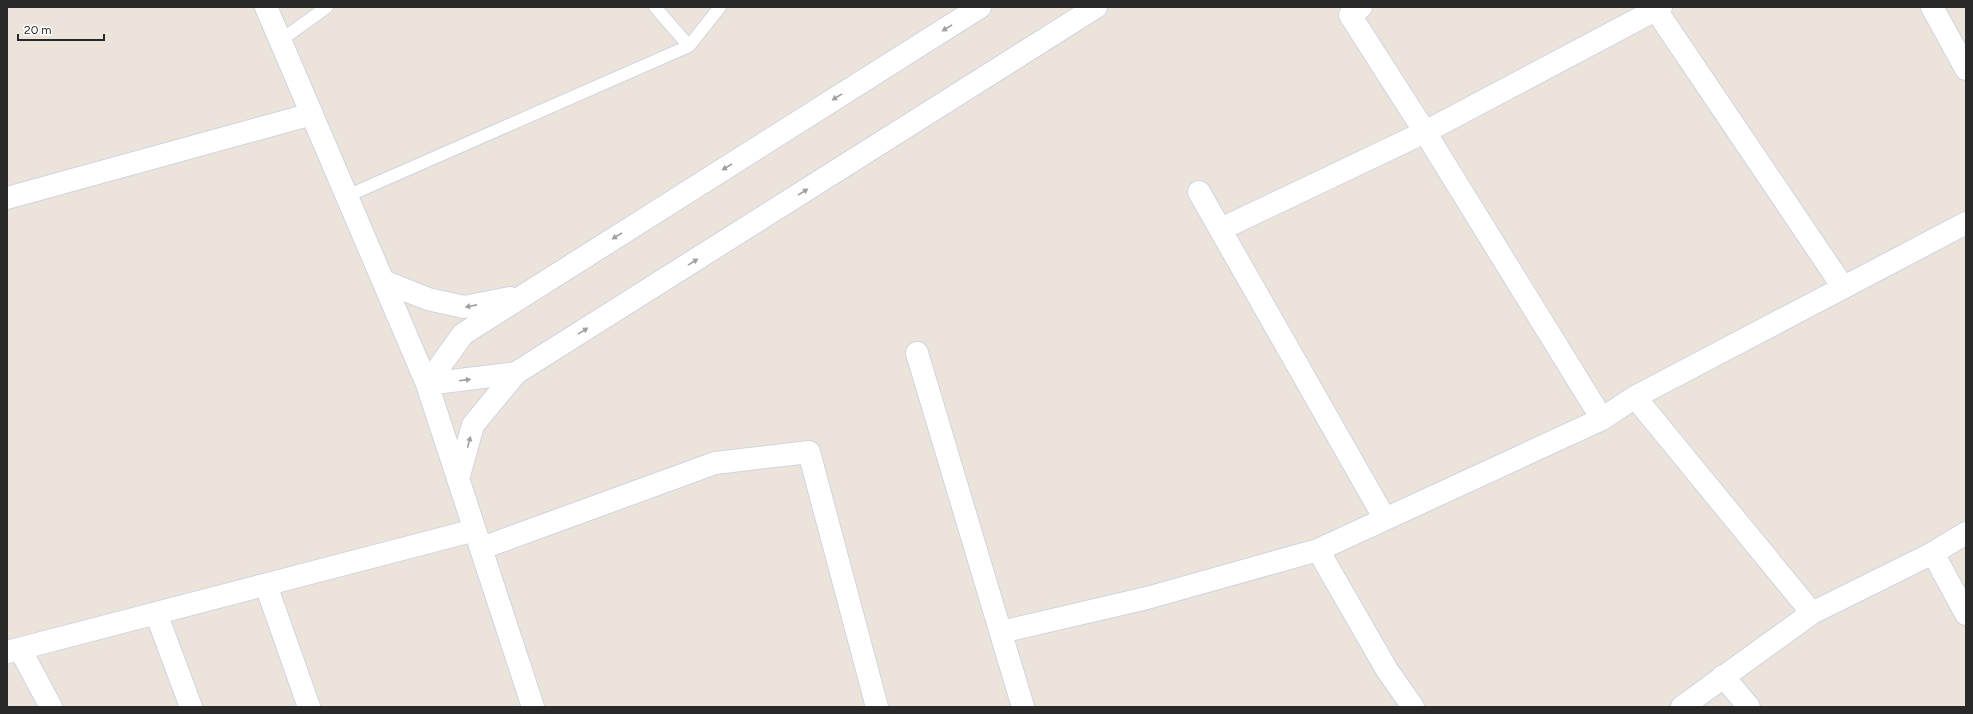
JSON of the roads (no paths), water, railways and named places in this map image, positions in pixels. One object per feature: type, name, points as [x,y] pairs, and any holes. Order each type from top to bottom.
[{"type":"street","points":[[266,7],[427,384],[533,707]]},
{"type":"street","points":[[427,384],[463,334],[980,7]]},
{"type":"street","points":[[458,479],[473,425],[516,373],[1096,7]]},
{"type":"street","points":[[1361,7],[1350,15],[1425,132],[1602,419]]},
{"type":"street","points":[[1932,7],[1966,69]]},
{"type":"street","points":[[1221,229],[1425,132],[1658,8],[1843,288]]},
{"type":"street","points":[[7,198],[312,114]]},
{"type":"street","points":[[1199,192],[1385,519]]},
{"type":"street","points":[[1001,632],[1147,598],[1318,550],[1602,419],[1635,397],[1966,223]]},
{"type":"street","points":[[383,281],[428,299],[464,307],[523,296]]},
{"type":"street","points":[[917,353],[1023,707]]},
{"type":"street","points":[[427,384],[516,373]]},
{"type":"street","points":[[1635,397],[1812,613]]},
{"type":"street","points":[[51,707],[13,651],[266,585],[478,539],[715,463],[809,452],[877,707]]},
{"type":"street","points":[[1682,707],[1812,613],[1934,553],[1966,533]]},
{"type":"street","points":[[1318,550],[1386,670],[1413,707]]},
{"type":"street","points":[[1934,553],[1966,614]]},
{"type":"street","points":[[266,585],[309,707]]},
{"type":"street","points":[[156,613],[191,707]]},
{"type":"street","points":[[1723,676],[1749,707]]},
{"type":"lane","points":[[281,40],[327,7]]},
{"type":"lane","points":[[654,7],[689,46]]},
{"type":"lane","points":[[347,196],[689,46],[720,7]]}]
